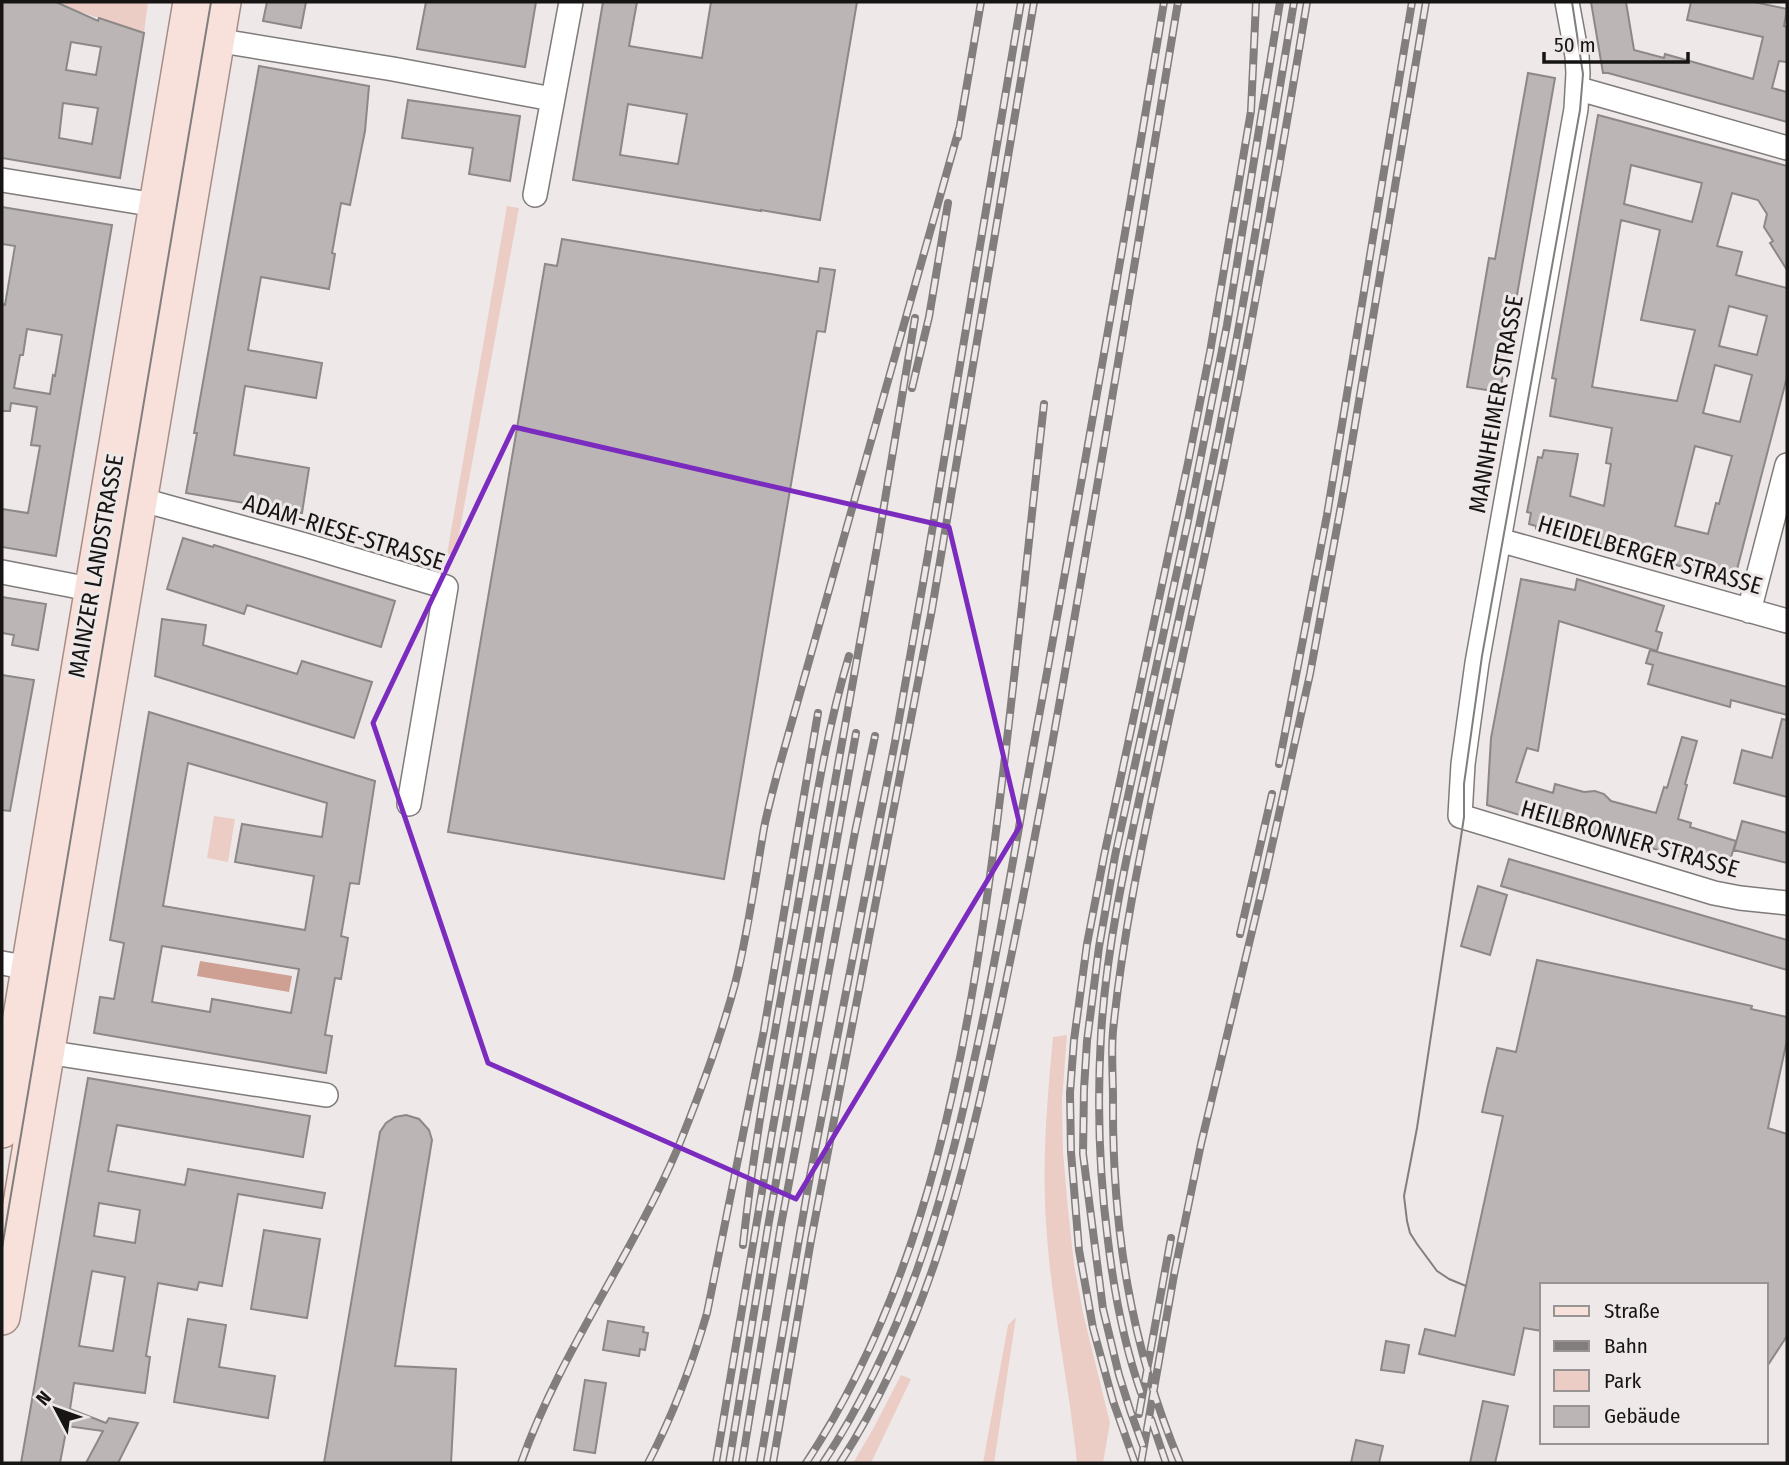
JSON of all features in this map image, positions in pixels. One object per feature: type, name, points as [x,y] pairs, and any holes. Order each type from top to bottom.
[{"type":"main road","name":"MAINZER LANDSTRASSE","points":[[2,1317],[46,1052],[108,592],[172,208],[198,26],[223,2]]},
{"type":"main road","name":"MAINZER LANDSTRASSE","points":[[2,1130],[15,965],[108,592],[139,499],[172,208]]},
{"type":"street","points":[[535,195],[571,2]]},
{"type":"street","name":"MANNHEIMER STRASSE","points":[[1460,816],[1463,764],[1478,663],[1575,114],[1577,56],[1567,2]]},
{"type":"street","points":[[198,26],[393,69],[552,99]]},
{"type":"street","points":[[1577,90],[1787,148]]},
{"type":"street","points":[[2,180],[172,208]]},
{"type":"street","points":[[1749,611],[1787,465]]},
{"type":"street","name":"ADAM-RIESE-STRASSE","points":[[139,499],[446,587],[409,804]]},
{"type":"street","name":"HEIDELBERGER STRASSE","points":[[1499,540],[1787,621]]},
{"type":"street","points":[[2,572],[108,592]]},
{"type":"street","name":"HEILBRONNER STRASSE","points":[[1460,816],[1714,893],[1787,902]]},
{"type":"street","points":[[46,1052],[326,1095]]},
{"type":"highlighted area","points":[[514,427],[949,527],[1020,826],[796,1199],[488,1063],[373,723]]},
{"type":"green space","points":[[56,2],[148,2],[144,33],[77,11]]},
{"type":"green space","points":[[507,206],[519,208],[455,556],[447,554]]},
{"type":"green space","points":[[214,816],[235,819],[228,862],[207,858]]},
{"type":"green space","points":[[1067,1035],[1062,1101],[1063,1152],[1074,1264],[1110,1423],[1103,1463],[1077,1463],[1048,1254],[1046,1130],[1053,1037]]},
{"type":"green space","points":[[1016,1317],[994,1463],[983,1463],[1008,1325]]},
{"type":"green space","points":[[901,1375],[911,1379],[871,1463],[853,1463],[873,1429]]},
{"type":"shaded area","points":[[200,961],[292,976],[289,992],[197,976]]},
{"type":"building","points":[[2,2],[56,2],[98,21],[99,18],[144,33],[120,178],[2,158]],"holes":[[[71,42],[101,47],[96,75],[66,70]],[[63,103],[98,108],[92,144],[59,138]]]},
{"type":"building","points":[[267,2],[306,2],[301,28],[263,21]]},
{"type":"building","points":[[426,2],[536,2],[525,67],[417,49]]},
{"type":"building","points":[[603,2],[637,2],[629,46],[702,58],[711,2],[857,2],[820,220],[573,180]],"holes":[[[628,104],[687,114],[678,164],[620,155]]]},
{"type":"building","points":[[1591,2],[1626,2],[1634,50],[1664,58],[1665,54],[1753,79],[1763,37],[1687,20],[1691,2],[1754,2],[1787,9],[1784,26],[1787,27],[1787,62],[1779,61],[1772,88],[1787,92],[1787,122],[1603,73]]},
{"type":"building","points":[[259,66],[369,86],[365,131],[350,205],[341,203],[329,289],[261,277],[248,350],[322,363],[316,398],[245,386],[234,455],[309,468],[302,513],[186,493],[197,433],[194,433]]},
{"type":"building","points":[[1528,73],[1555,78],[1500,392],[1467,387],[1489,258],[1495,259]]},
{"type":"building","points":[[408,100],[520,116],[510,181],[469,174],[473,148],[402,138]]},
{"type":"building","points":[[1598,115],[1787,166],[1787,270],[1770,243],[1773,241],[1764,227],[1767,214],[1758,200],[1732,193],[1717,246],[1742,252],[1736,275],[1787,288],[1787,377],[1734,581],[1564,534],[1563,536],[1536,529],[1536,526],[1529,524],[1531,513],[1527,512],[1538,457],[1542,458],[1544,450],[1578,454],[1570,496],[1604,506],[1611,464],[1606,463],[1612,428],[1550,416],[1556,379],[1552,378]],"holes":[[[1631,165],[1702,183],[1692,222],[1624,204]],[[1621,220],[1660,230],[1641,320],[1695,330],[1677,401],[1592,387]],[[1729,306],[1767,316],[1757,355],[1719,346]],[[1715,365],[1752,375],[1740,422],[1703,413]],[[1695,446],[1732,456],[1708,534],[1675,526]]]},
{"type":"building","points":[[2,207],[112,225],[56,556],[2,547],[2,509],[28,513],[40,446],[31,445],[37,407],[11,403],[10,411],[2,411],[2,304],[5,305],[15,246],[2,244]],"holes":[[[27,329],[62,335],[50,394],[14,388]]]},
{"type":"building","points":[[562,239],[818,282],[820,268],[835,270],[825,332],[817,331],[724,879],[448,832],[545,264],[557,266]]},
{"type":"building","points":[[183,538],[213,547],[214,545],[395,601],[381,647],[247,605],[244,614],[167,589]]},
{"type":"building","points":[[1521,579],[1575,590],[1577,579],[1664,606],[1656,631],[1662,633],[1657,651],[1559,621],[1538,751],[1527,748],[1516,782],[1553,793],[1555,784],[1584,792],[1595,791],[1604,794],[1611,801],[1656,813],[1664,787],[1667,788],[1682,737],[1697,741],[1678,819],[1691,823],[1690,827],[1736,841],[1727,870],[1603,834],[1589,837],[1578,833],[1571,825],[1527,812],[1526,817],[1487,805],[1491,738]]},
{"type":"building","points":[[2,597],[46,604],[38,650],[12,645],[14,635],[2,633]]},
{"type":"building","points":[[162,619],[206,625],[203,645],[297,674],[302,661],[372,682],[354,738],[155,676]]},
{"type":"building","points":[[1650,650],[1787,687],[1787,715],[1731,700],[1730,707],[1648,684],[1653,665],[1646,663]]},
{"type":"building","points":[[2,675],[34,680],[10,811],[2,810]]},
{"type":"building","points":[[149,712],[375,781],[359,884],[350,883],[341,936],[348,938],[341,979],[335,978],[325,1035],[332,1036],[326,1073],[94,1033],[100,997],[114,999],[124,943],[110,940]],"holes":[[[188,763],[327,803],[322,837],[242,824],[235,862],[314,876],[305,930],[163,906]],[[162,946],[299,969],[291,1013],[212,999],[210,1012],[152,1002]]]},
{"type":"building","points":[[1782,719],[1787,720],[1787,797],[1734,783],[1742,750],[1772,758]]},
{"type":"building","points":[[1742,821],[1787,833],[1787,863],[1734,850]]},
{"type":"building","points":[[1509,859],[1787,940],[1787,970],[1501,886]]},
{"type":"building","points":[[1478,886],[1507,895],[1490,955],[1461,946]]},
{"type":"building","points":[[1537,960],[1752,1006],[1751,1009],[1787,1017],[1787,1040],[1768,1128],[1787,1134],[1787,1336],[1768,1365],[1768,1283],[1540,1283],[1540,1331],[1524,1328],[1514,1375],[1419,1354],[1425,1329],[1455,1336],[1503,1116],[1482,1112],[1497,1048],[1516,1052]]},
{"type":"building","points":[[88,1078],[310,1116],[303,1157],[117,1125],[108,1171],[185,1185],[188,1169],[325,1193],[322,1208],[238,1194],[222,1286],[199,1282],[197,1290],[158,1283],[146,1356],[150,1357],[145,1393],[74,1383],[70,1409],[106,1423],[109,1418],[138,1423],[118,1463],[86,1463],[103,1431],[67,1426],[60,1463],[21,1463]],"holes":[[[99,1203],[140,1210],[135,1243],[94,1236]],[[92,1271],[125,1277],[113,1351],[79,1346]]]},
{"type":"building","points":[[406,1115],[419,1119],[429,1130],[432,1140],[395,1366],[456,1369],[451,1463],[324,1463],[380,1132],[386,1123],[395,1117]]},
{"type":"building","points":[[264,1230],[320,1239],[307,1318],[251,1309]]},
{"type":"building","points":[[188,1319],[226,1325],[219,1367],[275,1376],[268,1418],[174,1402]]},
{"type":"building","points":[[608,1321],[644,1327],[643,1332],[648,1333],[645,1350],[640,1349],[639,1356],[603,1350]]},
{"type":"building","points":[[1386,1341],[1409,1345],[1404,1373],[1381,1370]]},
{"type":"building","points":[[585,1380],[606,1383],[595,1453],[574,1450]]},
{"type":"building","points":[[1483,1401],[1508,1406],[1495,1463],[1470,1463]]},
{"type":"building","points":[[1356,1440],[1383,1446],[1379,1463],[1351,1463]]},
{"type":"tram line","points":[[2,1248],[211,2]]},
{"type":"tram line","points":[[1466,1286],[1437,1271],[1417,1244],[1410,1233],[1404,1196],[1417,1128],[1464,817],[1464,784],[1482,656],[1580,110],[1583,74],[1572,2]]},
{"type":"railway","points":[[958,137],[981,2]]},
{"type":"railway","points":[[760,1463],[810,1176],[895,742],[1021,2]]},
{"type":"railway","points":[[773,1463],[811,1240],[932,609],[1034,2]]},
{"type":"railway","points":[[823,1463],[851,1417],[898,1320],[934,1218],[962,1114],[1008,886],[1104,357],[1164,2]]},
{"type":"railway","points":[[840,1463],[869,1414],[916,1313],[952,1209],[980,1101],[1046,778],[1178,2]]},
{"type":"railway","points":[[1135,1463],[1113,1401],[1093,1328],[1079,1250],[1071,1152],[1070,1093],[1074,1040],[1087,944],[1104,856],[1210,352],[1251,111],[1256,2]]},
{"type":"railway","points":[[1143,1446],[1119,1375],[1103,1309],[1083,1154],[1087,1041],[1099,947],[1115,856],[1188,521],[1227,325],[1280,2]]},
{"type":"railway","points":[[1141,1393],[1120,1318],[1105,1215],[1099,1112],[1104,998],[1128,851],[1232,364],[1294,2]]},
{"type":"railway","points":[[1180,1463],[1148,1374],[1127,1284],[1116,1193],[1113,1031],[1138,864],[1234,414],[1307,2]]},
{"type":"railway","points":[[1279,764],[1327,515],[1412,2]]},
{"type":"railway","points":[[1141,1463],[1174,1275],[1201,1144],[1310,674],[1345,484],[1426,2]]},
{"type":"railway","points":[[521,1463],[555,1383],[659,1190],[716,1047],[740,965],[764,828],[778,771],[959,129]]},
{"type":"railway","points":[[912,388],[929,317],[948,203]]},
{"type":"railway","points":[[716,1463],[915,318]]},
{"type":"railway","points":[[806,1463],[848,1391],[884,1316],[913,1239],[937,1159],[956,1077],[972,995],[996,831],[1044,404]]},
{"type":"railway","points":[[743,1245],[760,1119],[813,814],[832,719],[849,656]]},
{"type":"railway","points":[[648,1463],[681,1390],[707,1313],[764,1030],[818,713]]},
{"type":"railway","points":[[729,1463],[856,733]]},
{"type":"railway","points":[[742,1463],[781,1225],[875,736]]},
{"type":"railway","points":[[1240,934],[1272,794]]},
{"type":"railway","points":[[1139,1414],[1171,1238]]},
{"type":"railway","points":[[1151,1419],[1166,1463]]}]
